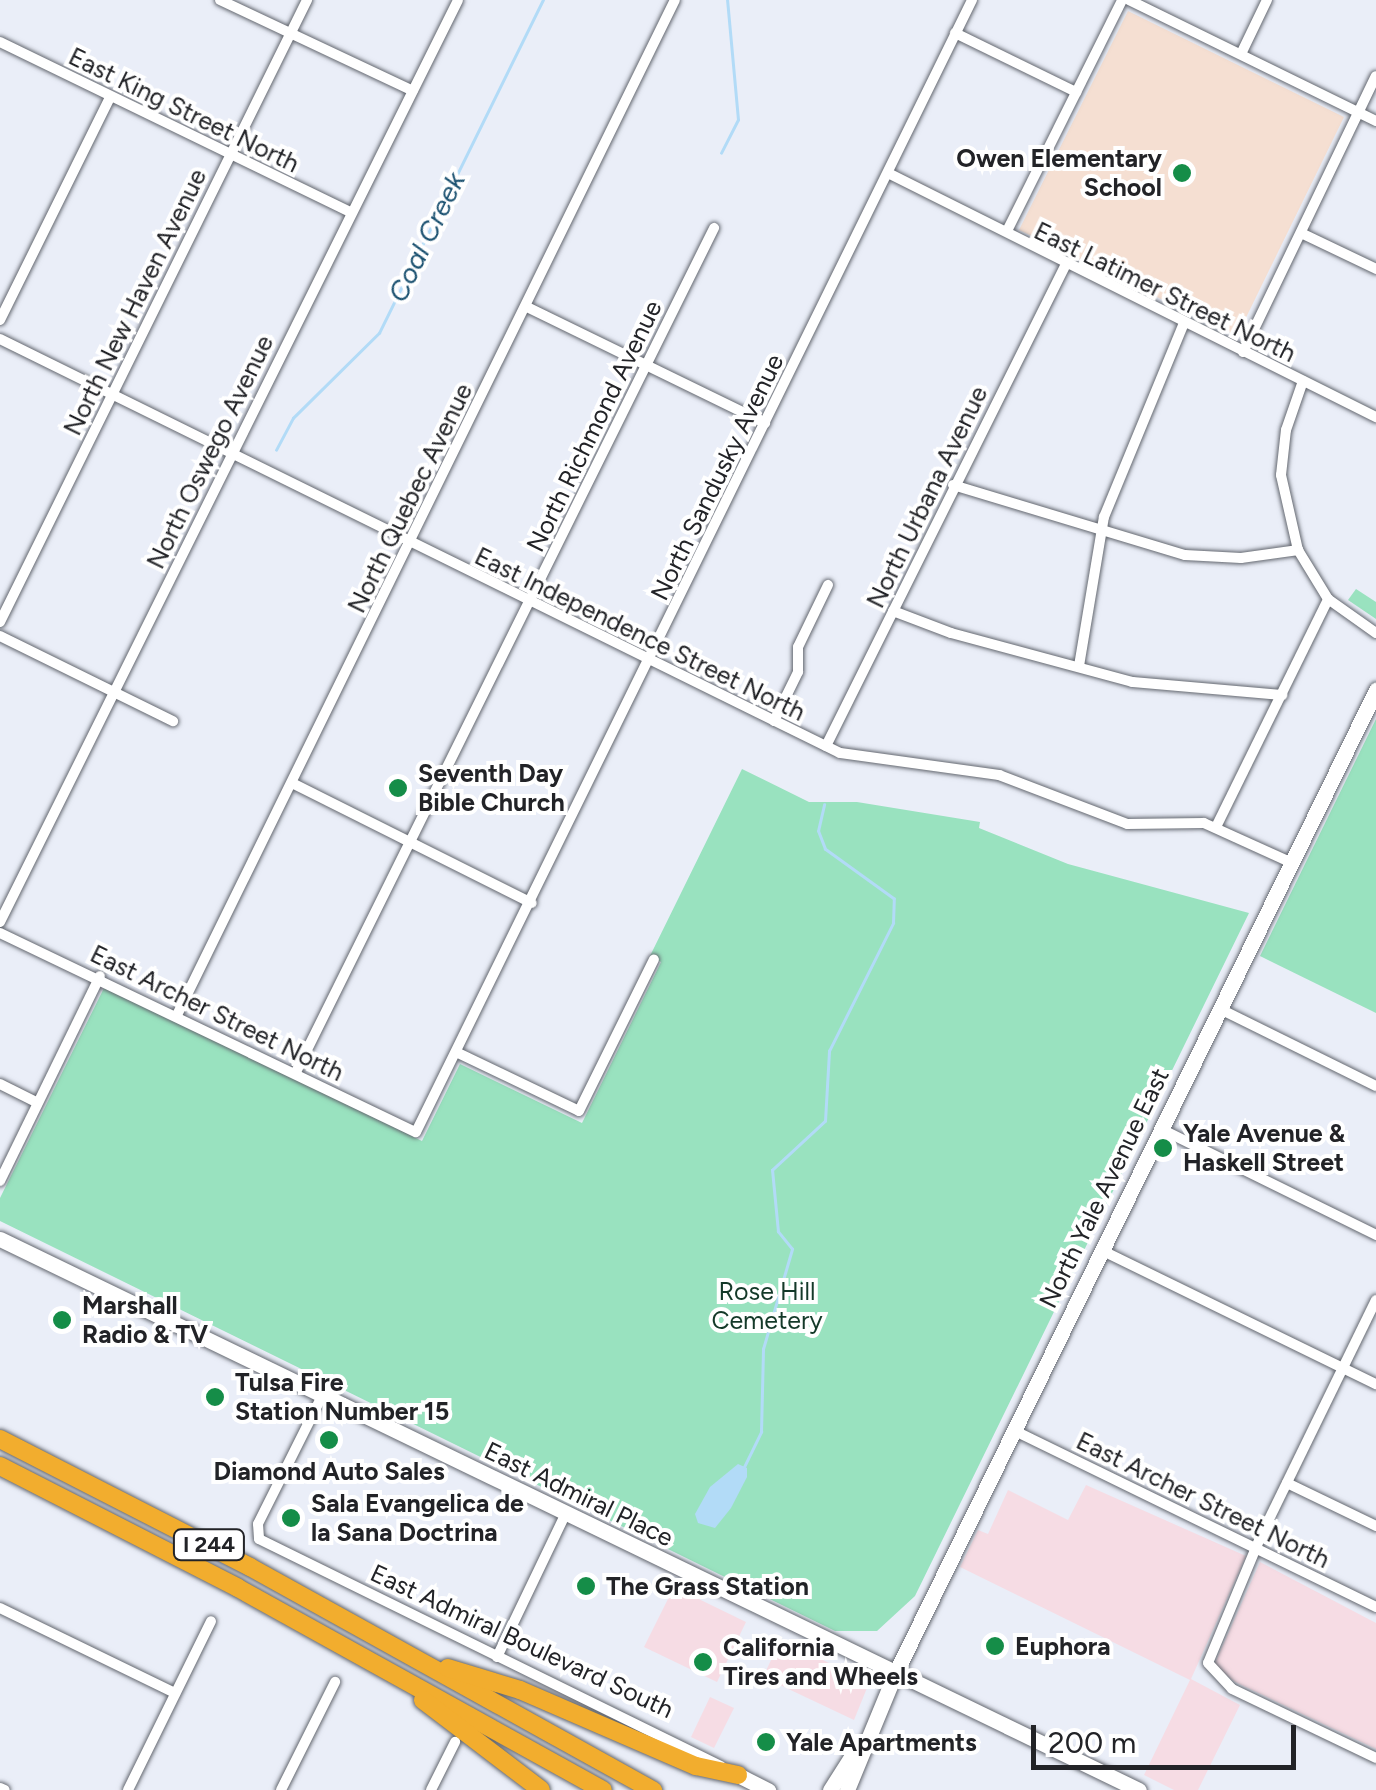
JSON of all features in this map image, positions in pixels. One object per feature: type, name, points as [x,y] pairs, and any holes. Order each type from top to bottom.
[{"type":"highway","name":"I 244","points":[[0,1439],[415,1658],[653,1790]]},
{"type":"highway","name":"I 244","points":[[0,1466],[388,1671],[603,1790]]},
{"type":"highway","points":[[415,1658],[520,1690],[696,1766],[738,1775]]},
{"type":"highway","points":[[388,1671],[541,1790]]},
{"type":"main road","name":"North Yale Avenue East","points":[[864,1739],[1376,690]]},
{"type":"main road","name":"East Admiral Place","points":[[0,1239],[894,1676],[1138,1790]]},
{"type":"main road","points":[[830,1790],[864,1739]]},
{"type":"main road","points":[[847,1790],[864,1739]]},
{"type":"main road","name":"East Admiral Boulevard South","points":[[738,1775],[768,1790]]},
{"type":"street","points":[[220,0],[413,91]]},
{"type":"street","name":"North New Haven Avenue","points":[[0,622],[306,0]]},
{"type":"street","name":"North Oswego Avenue","points":[[0,922],[458,0]]},
{"type":"street","name":"North Quebec Avenue","points":[[178,1013],[675,0]]},
{"type":"street","name":"North Sandusky Avenue","points":[[416,1132],[532,903],[972,0]]},
{"type":"street","points":[[1008,230],[1126,0],[1376,120]]},
{"type":"street","points":[[1241,54],[1267,0]]},
{"type":"street","points":[[955,33],[1076,92]]},
{"type":"street","name":"East King Street North","points":[[0,42],[352,213]]},
{"type":"street","points":[[1243,352],[1376,76]]},
{"type":"street","points":[[0,320],[110,97]]},
{"type":"street","name":"East Latimer Street North","points":[[888,172],[1008,230],[1011,240],[1376,417]]},
{"type":"street","name":"North Richmond Avenue","points":[[296,1072],[714,228]]},
{"type":"street","points":[[1301,233],[1376,269]]},
{"type":"street","name":"North Urbana Avenue","points":[[826,746],[1065,266]]},
{"type":"street","points":[[527,307],[765,424]]},
{"type":"street","points":[[1079,666],[1101,531],[1184,324]]},
{"type":"street","name":"East Independence Street North","points":[[0,339],[826,746],[876,763],[999,775],[1116,822],[1216,827],[1292,863]]},
{"type":"street","points":[[1303,381],[1286,430],[1281,475],[1298,550],[1328,599],[1376,633]]},
{"type":"street","points":[[954,485],[1156,550],[1213,558],[1298,550]]},
{"type":"street","points":[[774,721],[798,672],[798,647],[828,586]]},
{"type":"street","points":[[1216,827],[1328,599]]},
{"type":"street","points":[[893,611],[951,634],[1172,690],[1282,695]]},
{"type":"street","points":[[0,636],[173,721]]},
{"type":"street","points":[[292,782],[532,903]]},
{"type":"street","name":"East Archer Street North","points":[[0,933],[178,1013],[416,1132]]},
{"type":"street","points":[[456,1052],[579,1111],[654,959]]},
{"type":"street","points":[[0,1181],[100,976]]},
{"type":"street","points":[[1220,1009],[1376,1086]]},
{"type":"street","points":[[0,1084],[38,1103]]},
{"type":"street","points":[[1160,1129],[1376,1235]]},
{"type":"street","points":[[1102,1250],[1376,1384]]},
{"type":"street","points":[[1376,1300],[1287,1482],[1209,1656],[1210,1670],[1238,1692],[1376,1758]]},
{"type":"street","name":"East Admiral Boulevard South","points":[[322,1396],[257,1535],[738,1775]]},
{"type":"street","name":"East Archer Street North","points":[[1013,1430],[1376,1606]]},
{"type":"street","points":[[1287,1482],[1376,1526]]},
{"type":"street","points":[[497,1657],[565,1515]]},
{"type":"street","points":[[0,1608],[175,1693]]},
{"type":"street","points":[[128,1790],[211,1621]]},
{"type":"street","points":[[281,1790],[335,1682]]},
{"type":"street","points":[[431,1790],[454,1742]]},
{"type":"shaded area","name":"Owen Elementary School","points":[[1128,11],[1344,117],[1237,336],[1019,230]]},
{"type":"shaded area","points":[[1086,1485],[1246,1556],[1191,1679],[1240,1705],[1198,1790],[1174,1790],[1144,1775],[1190,1680],[960,1567],[978,1530],[988,1534],[1008,1490],[1068,1520]]},
{"type":"shaded area","points":[[1260,1562],[1376,1623],[1376,1749],[1235,1682],[1214,1665]]},
{"type":"shaded area","points":[[674,1587],[746,1622],[717,1682],[644,1647]]},
{"type":"shaded area","points":[[781,1639],[869,1683],[854,1720],[763,1677]]},
{"type":"shaded area","points":[[710,1697],[734,1708],[714,1748],[691,1737]]},
{"type":"green space","points":[[1356,589],[1376,602],[1376,619],[1348,600]]},
{"type":"green space","points":[[1376,719],[1376,1013],[1260,956]]},
{"type":"green space","name":"Rose Hill Cemetery","points":[[742,769],[809,802],[857,802],[980,822],[979,828],[1068,864],[1249,913],[915,1596],[877,1631],[835,1631],[0,1221],[0,1198],[105,986],[422,1141],[460,1064],[582,1123],[661,962],[650,956]]},
{"type":"water","points":[[738,1464],[747,1468],[747,1477],[731,1508],[715,1528],[698,1523],[695,1514],[710,1487]]},
{"type":"waterway","name":"Coal Creek","points":[[276,450],[293,418],[379,333],[543,0]]},
{"type":"waterway","points":[[721,153],[738,120],[727,0]]},
{"type":"waterway","points":[[744,1467],[761,1432],[763,1349],[792,1249],[778,1232],[772,1170],[825,1121],[829,1051],[893,923],[894,899],[825,849],[818,831],[824,805]]},
{"type":"place","name":"Owen Elementary School","points":[[1182,173]]},
{"type":"place","name":"Seventh Day Bible Church","points":[[398,788]]},
{"type":"place","name":"Yale Avenue & Haskell Street","points":[[1163,1148]]},
{"type":"place","name":"Marshall Radio & TV","points":[[62,1320]]},
{"type":"place","name":"Tulsa Fire Station Number 15","points":[[215,1397]]},
{"type":"place","name":"Diamond Auto Sales","points":[[329,1440]]},
{"type":"place","name":"Sala Evangelica de la Sana Doctrina","points":[[291,1518]]},
{"type":"place","name":"The Grass Station","points":[[586,1586]]},
{"type":"place","name":"Euphora","points":[[995,1646]]},
{"type":"place","name":"California Tires and Wheels","points":[[703,1662]]},
{"type":"place","name":"Yale Apartments","points":[[766,1742]]}]
